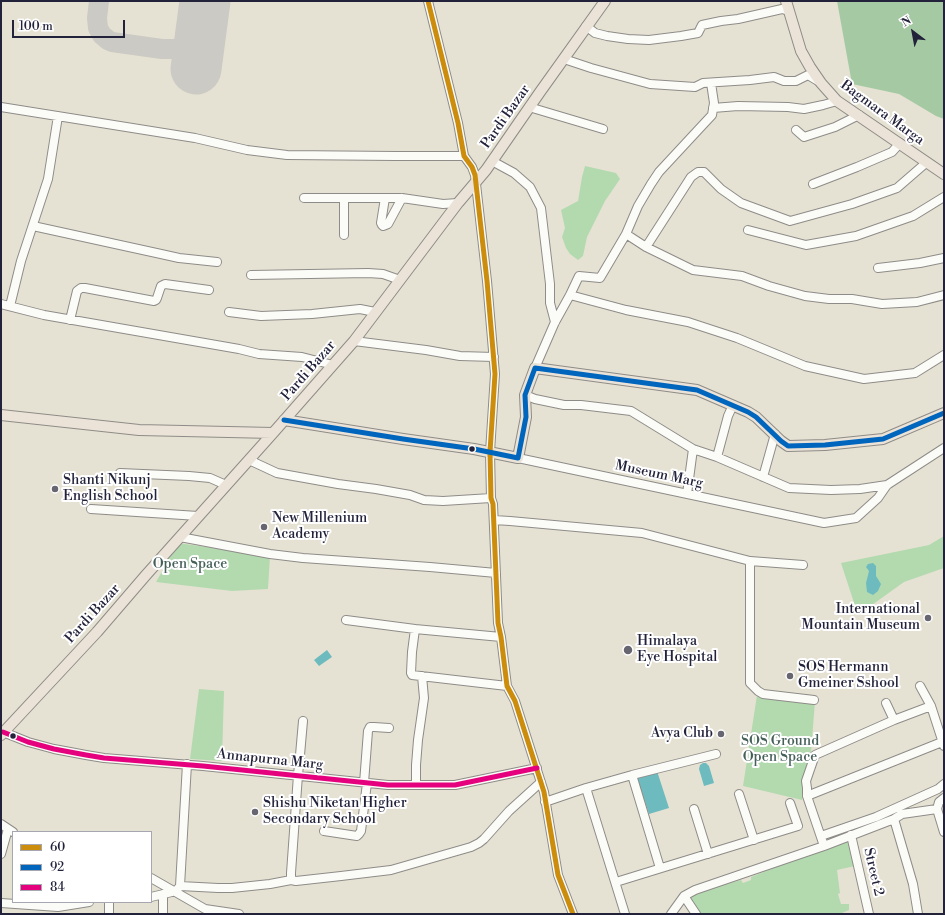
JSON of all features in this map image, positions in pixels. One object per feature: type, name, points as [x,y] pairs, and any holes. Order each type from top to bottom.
[{"type":"main road","name":"Pardi Bazar","points":[[2,733],[97,632],[354,341],[458,203],[486,170],[586,26],[606,1]]},
{"type":"main road","name":"Bagmara Marga","points":[[787,6],[801,51],[821,83],[837,100],[944,174]]},
{"type":"main road","points":[[284,420],[490,452],[518,458],[526,417],[525,395],[535,368],[697,390],[748,412],[756,417],[788,446],[826,445],[883,440],[944,413]]},
{"type":"main road","points":[[1,414],[139,430],[273,433]]},
{"type":"street","points":[[428,1],[458,123],[464,156],[472,168],[476,183],[494,357],[495,374],[490,452],[491,498],[494,520],[498,623],[507,686],[515,701],[544,792],[558,875],[573,914]]},
{"type":"street","points":[[586,26],[595,32],[607,36],[649,40],[681,36],[698,32],[702,25],[738,19],[782,9],[787,6]]},
{"type":"street","points":[[564,59],[650,84],[695,86],[703,83],[774,77],[784,81],[796,81],[808,75],[821,83]]},
{"type":"street","points":[[535,368],[555,322],[579,276],[600,278],[626,234],[638,206],[659,172],[712,115],[714,103],[711,83]]},
{"type":"street","points":[[713,108],[738,106],[788,107],[804,109],[837,100]]},
{"type":"street","points":[[1,107],[195,138],[247,150],[287,155],[464,156]]},
{"type":"street","points":[[529,107],[602,129]]},
{"type":"street","points":[[796,130],[804,137],[835,127],[859,115]]},
{"type":"street","points":[[10,306],[21,261],[48,179],[58,116]]},
{"type":"street","points":[[813,184],[892,152],[900,143]]},
{"type":"street","points":[[492,161],[514,173],[530,187],[541,208],[550,284],[550,303],[555,322]]},
{"type":"street","points":[[646,247],[691,177],[698,172],[704,172],[721,189],[741,203],[790,220],[852,204],[897,188],[928,162]]},
{"type":"street","points":[[748,230],[806,245],[856,236],[913,216],[944,197]]},
{"type":"street","points":[[304,198],[402,198],[443,204],[458,203]]},
{"type":"street","points":[[344,198],[344,235]]},
{"type":"street","points":[[385,198],[381,223],[384,226],[388,224],[402,198]]},
{"type":"street","points":[[33,226],[179,258],[217,262]]},
{"type":"street","points":[[626,234],[646,247],[693,270],[742,276],[769,286],[805,296],[829,299],[852,299],[882,304],[917,302],[944,295]]},
{"type":"street","points":[[878,268],[920,263],[944,258]]},
{"type":"street","points":[[251,275],[368,272],[383,274],[400,280]]},
{"type":"street","points":[[70,320],[77,291],[81,288],[154,301],[156,300],[163,284],[209,290]]},
{"type":"street","points":[[570,295],[626,310],[688,322],[737,338],[805,366],[864,379],[915,373],[944,355]]},
{"type":"street","points":[[1,304],[70,320],[239,349],[259,354],[302,357],[333,365]]},
{"type":"street","points":[[229,312],[260,316],[312,314],[360,309],[375,312]]},
{"type":"street","points":[[354,341],[460,356],[494,357]]},
{"type":"street","points":[[525,395],[535,399],[564,405],[581,405],[630,411],[693,449],[717,457],[789,488],[838,490],[888,485],[944,448]]},
{"type":"street","points":[[717,457],[728,416],[733,405]]},
{"type":"street","points":[[763,477],[775,434]]},
{"type":"street","points":[[687,494],[693,449]]},
{"type":"street","name":"Museum Marg","points":[[518,458],[824,523],[856,518],[878,498],[888,485]]},
{"type":"street","points":[[249,460],[276,473],[410,495],[424,500],[443,501],[491,498]]},
{"type":"street","points":[[120,473],[210,478],[226,485]]},
{"type":"street","points":[[91,509],[198,516]]},
{"type":"street","points":[[494,520],[642,533],[750,561],[803,565]]},
{"type":"street","points":[[180,537],[270,554],[304,558],[496,573]]},
{"type":"street","points":[[750,561],[750,683],[758,691],[764,694],[814,700]]},
{"type":"street","points":[[346,620],[415,629],[501,637]]},
{"type":"street","points":[[415,629],[411,673],[413,676],[507,686]]},
{"type":"street","points":[[416,784],[418,740],[424,698],[422,676]]},
{"type":"street","points":[[807,796],[943,745],[931,706],[920,686]]},
{"type":"street","points":[[886,703],[894,720]]},
{"type":"street","points":[[824,846],[807,796],[806,781],[815,755],[894,720],[931,706]]},
{"type":"street","points":[[291,880],[290,873],[303,721]]},
{"type":"street","points":[[324,831],[357,836],[361,831],[368,731],[370,727],[389,728]]},
{"type":"street","name":"Annapurna Marg","points":[[2,733],[28,742],[86,756],[187,764],[388,785],[454,785],[536,768]]},
{"type":"street","points":[[545,802],[586,788],[632,775],[716,754]]},
{"type":"street","points":[[178,889],[187,764]]},
{"type":"street","points":[[632,775],[660,868]]},
{"type":"street","points":[[152,897],[178,889],[232,888],[291,880],[296,881],[391,870],[471,847],[484,839],[509,811],[541,782]]},
{"type":"street","points":[[821,836],[876,817],[938,789],[944,784]]},
{"type":"street","points":[[586,788],[625,914]]},
{"type":"street","points":[[739,794],[754,840]]},
{"type":"street","points":[[944,798],[939,802],[937,809],[944,832]]},
{"type":"street","points":[[616,882],[798,826],[790,804]]},
{"type":"street","points":[[694,809],[708,854]]},
{"type":"street","points":[[671,914],[684,896],[695,890],[824,846],[894,819],[902,814],[937,809]]},
{"type":"street","points":[[894,819],[912,884],[918,914]]},
{"type":"street","points":[[1,824],[10,831],[1,854]]},
{"type":"street","name":"Street 2","points":[[851,835],[869,914]]},
{"type":"street","points":[[152,878],[178,889],[205,912],[238,914]]},
{"type":"street","points":[[163,894],[164,914]]},
{"type":"street","points":[[684,896],[696,914]]},
{"type":"street","points":[[1,903],[57,910],[85,903]]},
{"type":"street","points":[[108,903],[109,914]]},
{"type":"green space","points":[[837,1],[944,1],[944,119],[936,116],[899,94],[852,84]]},
{"type":"green space","points":[[585,166],[616,173],[620,179],[605,201],[587,237],[583,256],[578,260],[570,254],[562,237],[565,228],[561,210],[578,201]]},
{"type":"green space","points":[[944,536],[944,568],[904,582],[858,615],[841,563],[929,545]]},
{"type":"green space","name":"Open Space","points":[[178,543],[270,556],[268,589],[232,591],[156,582]]},
{"type":"green space","points":[[199,689],[224,691],[222,761],[190,759]]},
{"type":"green space","name":"SOS Ground Open Space","points":[[757,695],[815,701],[811,753],[802,800],[743,786]]},
{"type":"green space","points":[[845,841],[850,843],[855,866],[837,870],[840,893],[838,894],[841,904],[849,904],[849,910],[842,914],[697,914],[686,897],[697,892],[741,880],[743,883],[751,880],[751,877]]},
{"type":"water","points":[[873,563],[876,566],[876,576],[881,584],[878,591],[873,595],[867,592],[866,583],[869,571],[866,567],[868,564]]},
{"type":"water","points":[[327,650],[332,657],[319,666],[314,660]]},
{"type":"water","points":[[706,763],[709,766],[714,783],[704,786],[699,769],[700,765]]},
{"type":"water","points":[[657,771],[669,808],[649,814],[636,775]]},
{"type":"taxiway","points":[[99,1],[97,18],[98,28],[102,35],[112,42],[162,49],[179,48],[189,43],[196,37],[202,24]]},
{"type":"runway","points":[[196,69],[205,1]]},
{"type":"transit line","name":"60","points":[[428,1],[458,123],[464,156],[472,167],[475,175],[487,281],[495,374],[490,452],[491,498],[493,504],[498,623],[507,686],[515,701],[544,792],[558,875],[573,914]]},
{"type":"transit line","name":"92","points":[[284,420],[474,449],[518,458],[526,417],[525,395],[535,368],[697,390],[748,412],[756,417],[788,446],[825,445],[883,439],[944,413]]},
{"type":"transit line","name":"84","points":[[3,732],[28,742],[54,749],[104,758],[203,766],[388,785],[455,785],[537,768]]},
{"type":"place","name":"Shanti Nikunj English School","points":[[55,489]]},
{"type":"place","name":"New Millenium Academy","points":[[264,527]]},
{"type":"place","name":"International Mountain Museum","points":[[928,618]]},
{"type":"place","name":"Himalaya Eye Hospital","points":[[628,650]]},
{"type":"place","name":"SOS Hermann Gmeiner Sshool","points":[[790,676]]},
{"type":"place","name":"Avya Club","points":[[721,734]]},
{"type":"place","name":"Shishu Niketan Higher Secondary School","points":[[255,812]]}]
